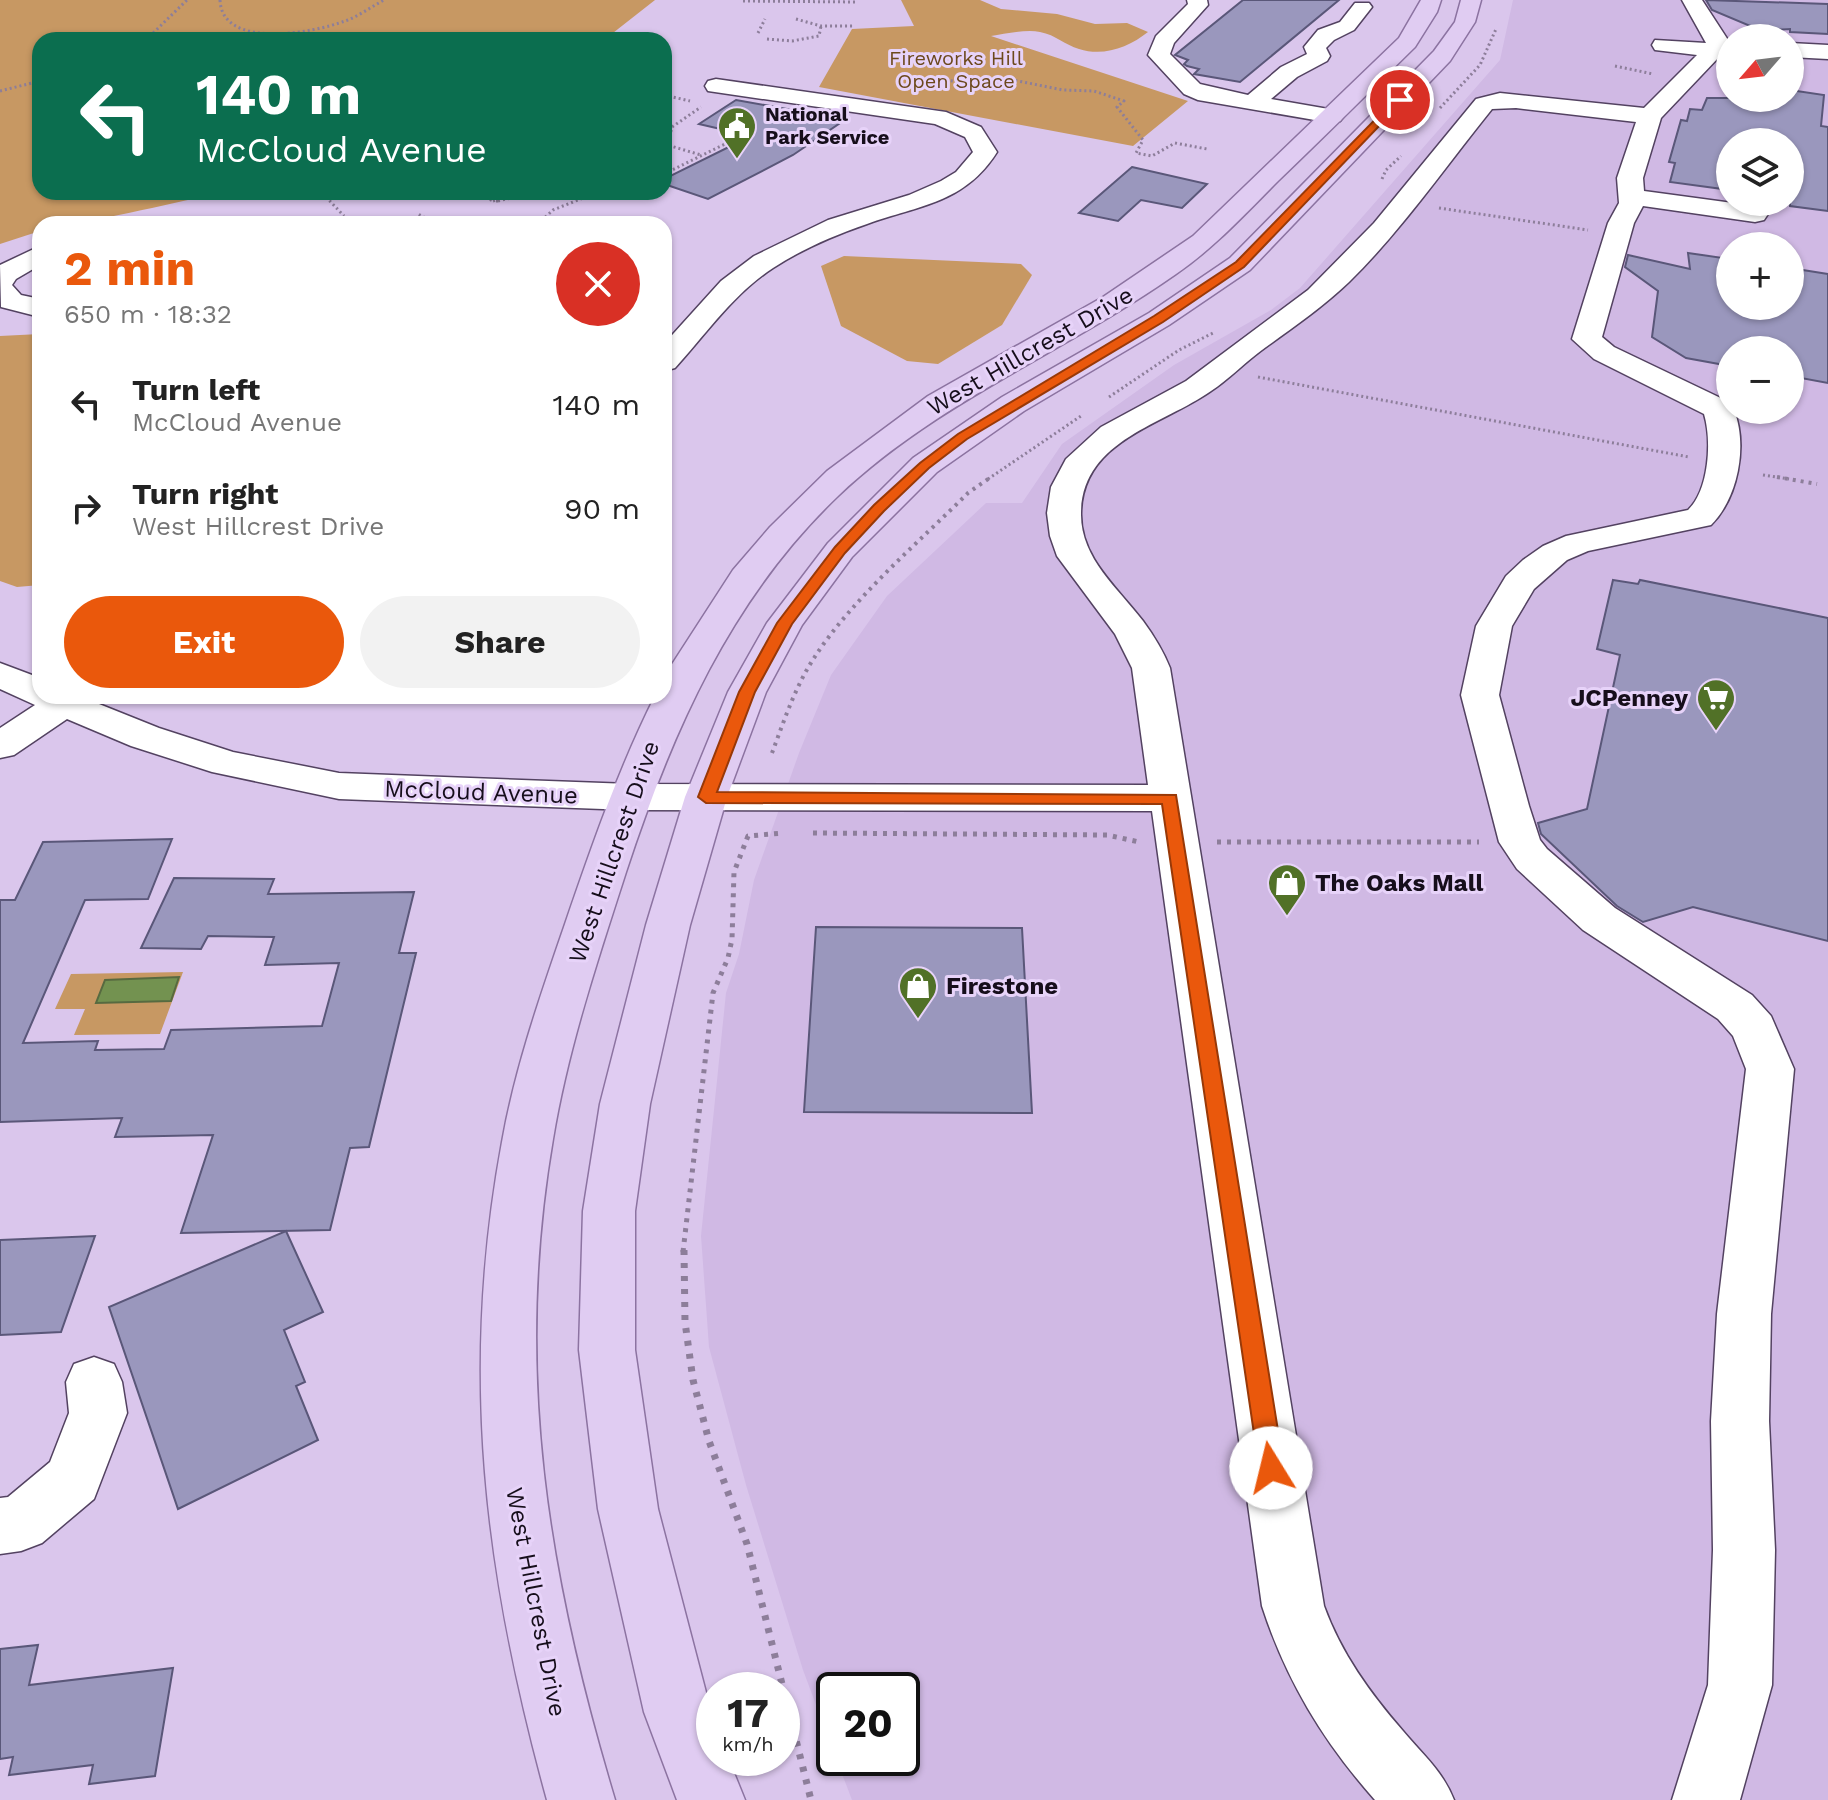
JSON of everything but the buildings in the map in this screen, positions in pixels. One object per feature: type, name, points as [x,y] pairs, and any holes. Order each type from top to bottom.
[{"type":"main road","name":"West Hillcrest Drive","points":[[672,697],[706,634],[776,542],[822,493],[907,423],[1169,269],[1224,222],[1407,42],[1427,12],[1431,0]]},
{"type":"main road","name":"West Hillcrest Drive","points":[[711,1800],[677,1712],[628,1509],[607,1350],[609,1211],[625,1104],[668,925],[706,797],[747,692],[785,623],[840,550],[925,465],[963,437],[1171,311],[1240,264],[1442,56],[1465,22],[1484,8]]},
{"type":"main road","name":"West Hillcrest Drive","points":[[581,1800],[547,1687],[514,1514],[505,1371],[511,1240],[527,1138],[558,1017],[630,797],[669,704]]},
{"type":"street","points":[[1197,0],[1198,5],[1164,41],[1159,55],[1198,92],[1332,116]]},
{"type":"street","points":[[1692,0],[1716,38]]},
{"type":"street","points":[[1253,103],[1289,72],[1319,56],[1315,47],[1326,35],[1347,26],[1362,7]]},
{"type":"street","points":[[1663,45],[1716,58]]},
{"type":"street","points":[[1804,51],[1828,52]]},
{"type":"street","points":[[1706,1800],[1740,1685],[1744,1550],[1740,1421],[1744,1314],[1770,1069],[1754,1028],[1735,1007],[1599,919],[1532,859],[1520,842],[1508,806],[1480,695],[1494,626],[1511,594],[1535,567],[1555,553],[1578,543],[1699,518],[1706,514],[1718,484],[1724,419],[1718,409],[1604,353],[1587,339],[1621,223],[1632,197],[1630,178],[1650,116],[1716,61]]},
{"type":"street","points":[[1804,71],[1828,72]]},
{"type":"street","points":[[672,352],[716,298],[753,268],[786,249],[869,215],[893,210],[937,192],[973,168],[985,152],[977,135],[955,123],[915,113],[858,108],[716,86]]},
{"type":"street","points":[[1420,1800],[1373,1750],[1337,1701],[1315,1667],[1293,1606],[1146,651],[1134,631],[1087,576],[1068,534],[1064,515],[1066,494],[1086,455],[1113,431],[1199,386],[1320,295],[1375,235],[1484,104],[1500,100],[1516,101],[1650,116]]},
{"type":"street","points":[[858,108],[909,124],[931,139]]},
{"type":"street","points":[[869,215],[880,206],[914,190],[936,172]]},
{"type":"street","points":[[1632,197],[1716,209]]},
{"type":"street","points":[[32,258],[6,273],[0,285],[1,293],[11,301],[32,306]]},
{"type":"street","name":"McCloud Avenue","points":[[0,674],[32,686]]},
{"type":"street","points":[[0,746],[53,704]]},
{"type":"street","name":"McCloud Avenue","points":[[77,704],[145,737],[226,763],[339,786],[630,797],[1170,798]]},
{"type":"street","points":[[0,1526],[21,1523],[73,1480],[98,1413],[94,1382]]},
{"type":"path","points":[[154,32],[187,0]]},
{"type":"path","points":[[220,0],[218,14],[222,22],[235,28],[273,32],[335,24],[384,0]]},
{"type":"path","points":[[743,1],[858,2]]},
{"type":"path","points":[[1433,117],[1450,93],[1480,65],[1497,28],[1484,8]]},
{"type":"path","points":[[758,33],[765,19]]},
{"type":"path","points":[[796,19],[821,26],[853,26]]},
{"type":"path","points":[[767,39],[809,39],[819,36],[821,26]]},
{"type":"path","points":[[1615,66],[1659,75]]},
{"type":"path","points":[[899,84],[946,80],[973,84],[1013,80],[1063,90],[1094,91],[1124,101],[1117,107],[1143,140],[1136,153],[1152,156],[1175,143],[1207,149]]},
{"type":"path","points":[[0,91],[32,83]]},
{"type":"path","points":[[672,97],[704,105],[672,127]]},
{"type":"path","points":[[672,170],[725,144],[734,132]]},
{"type":"path","points":[[725,144],[731,146]]},
{"type":"path","points":[[672,146],[702,155]]},
{"type":"path","points":[[1380,183],[1386,170],[1403,154]]},
{"type":"path","points":[[672,170],[678,172]]},
{"type":"path","points":[[329,200],[344,216]]},
{"type":"path","points":[[493,201],[498,200]]},
{"type":"path","points":[[547,216],[553,210],[578,200]]},
{"type":"path","points":[[1434,207],[1601,232]]},
{"type":"path","points":[[418,214],[422,216]]},
{"type":"path","points":[[1103,402],[1179,350],[1219,330]]},
{"type":"path","points":[[1257,376],[1695,458]]},
{"type":"path","points":[[772,753],[791,703],[813,659],[842,621],[968,493],[1090,410]]},
{"type":"path","points":[[1763,475],[1817,484]]},
{"type":"path","points":[[796,833],[748,836],[734,872],[732,939],[728,958],[713,993],[682,1264],[685,1322],[693,1380],[709,1441],[747,1544],[811,1800]]},
{"type":"path","points":[[811,833],[1107,835],[1137,842]]},
{"type":"path","points":[[1209,842],[1492,842]]},
{"type":"shaded area","name":"The Oaks Mall","points":[[1513,0],[1828,0],[1828,1800],[852,1800],[843,1776],[920,1776],[920,1672],[816,1672],[816,1705],[803,1670],[746,1485],[709,1347],[701,1236],[726,993],[739,954],[754,880],[799,753],[831,675],[887,596],[986,503],[1022,503],[1062,444],[1174,365],[1271,310],[1300,288],[1500,60]]},
{"type":"shaded area","points":[[179,977],[171,1001],[96,1003],[105,980]]},
{"type":"green space","points":[[0,0],[655,0],[614,32],[32,32],[32,200],[188,200],[113,216],[32,216],[32,234],[0,244]]},
{"type":"green space","name":"Fireworks Hill Open Space","points":[[901,0],[980,0],[1001,9],[1057,14],[1095,24],[1127,23],[1148,32],[1124,46],[1098,52],[1079,49],[1046,33],[1034,31],[991,36],[1188,101],[1133,146],[819,87],[852,29],[914,26]]},
{"type":"green space","points":[[844,256],[1021,264],[1032,275],[1002,325],[938,364],[907,361],[841,326],[821,266]]},
{"type":"green space","points":[[32,334],[32,586],[17,587],[0,581],[0,336]]},
{"type":"green space","points":[[183,972],[160,1034],[74,1035],[85,1009],[55,1009],[71,974]]},
{"type":"place","name":"National Park Service","points":[[737,160]]},
{"type":"place","name":"JCPenney","points":[[1716,732]]},
{"type":"place","name":"The Oaks Mall","points":[[1287,917]]},
{"type":"place","name":"Firestone","points":[[918,1020]]},
{"type":"route","points":[[1271,1468],[1170,798],[706,797],[747,692],[785,623],[840,550],[879,508],[925,465],[963,437],[1013,404],[1159,319],[1240,264],[1400,100]]}]
